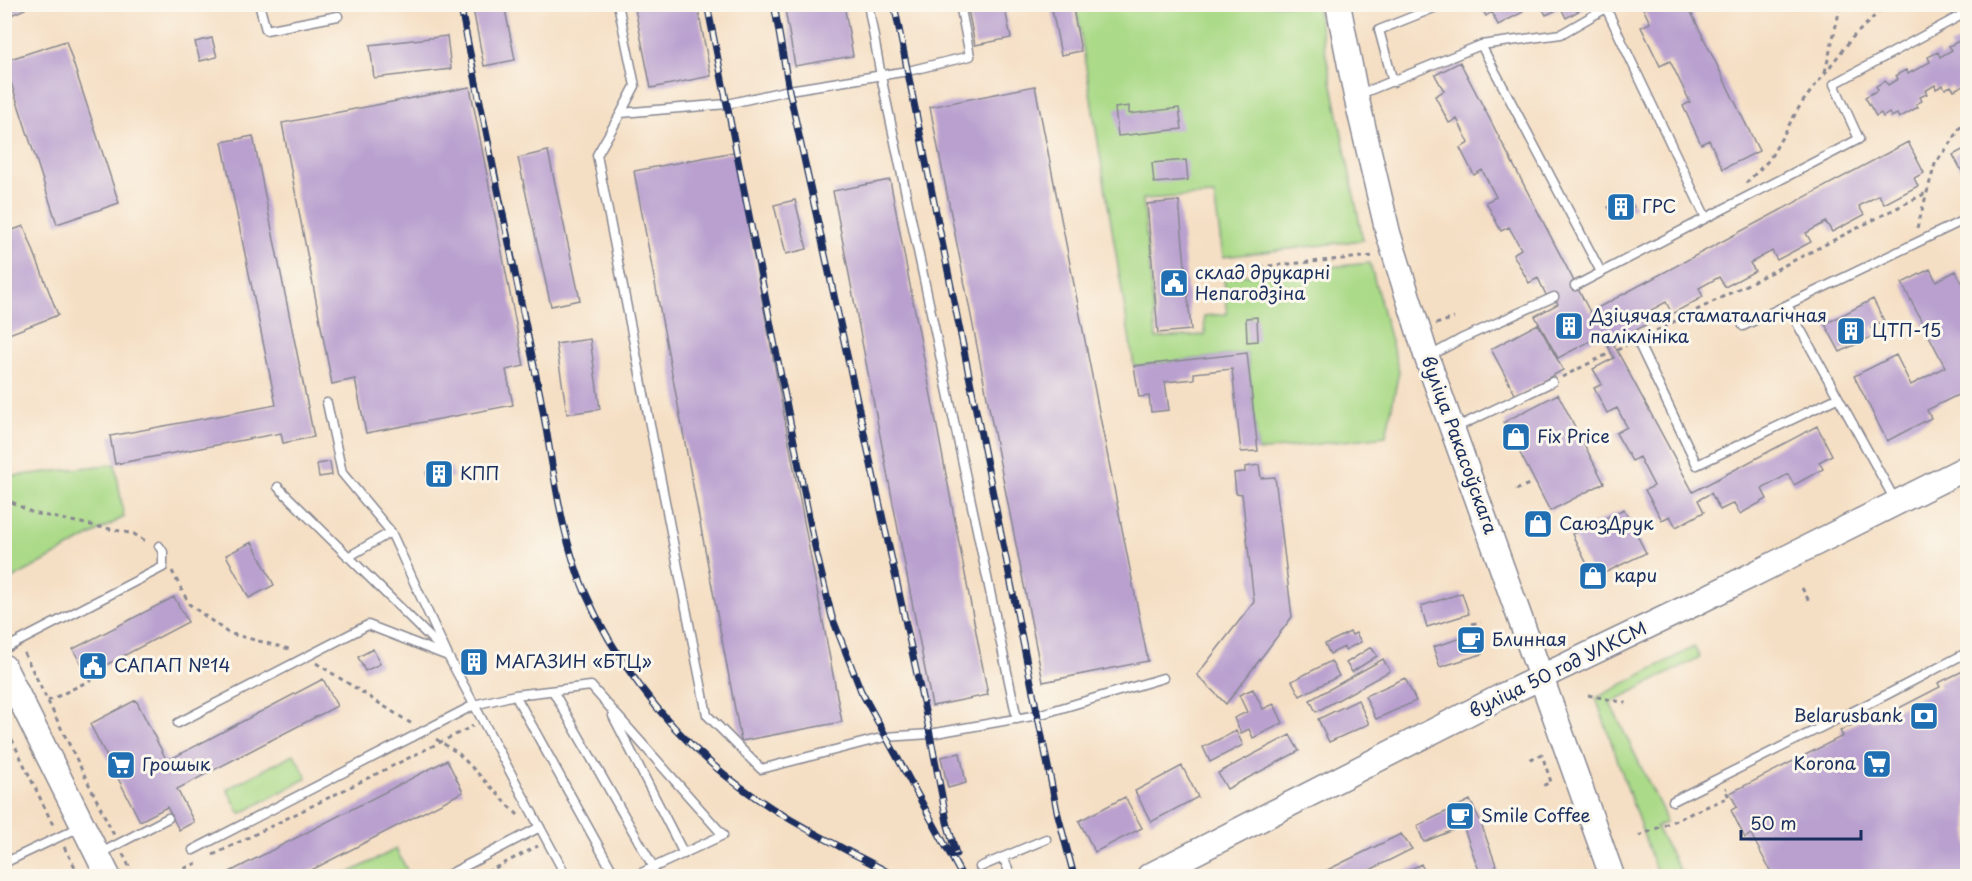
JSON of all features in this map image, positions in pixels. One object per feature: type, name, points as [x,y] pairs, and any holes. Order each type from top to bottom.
[{"type":"main road","name":"вуліца Ракасоўскага","points":[[1338,4],[1356,96],[1388,233],[1427,358],[1612,876]]},
{"type":"main road","name":"вуліца 50 год УЛКСМ","points":[[1149,876],[1540,678],[1694,604],[1968,466]]},
{"type":"main road","points":[[6,674],[108,876]]},
{"type":"lane","points":[[259,4],[266,30],[339,16]]},
{"type":"lane","points":[[618,4],[635,86],[597,155],[707,715],[761,769],[885,737],[930,734],[1038,715],[1163,678]]},
{"type":"lane","points":[[868,4],[881,76],[1017,719]]},
{"type":"lane","points":[[621,112],[727,104],[789,90],[881,76],[970,56],[960,4]]},
{"type":"lane","points":[[1356,96],[1481,45],[1561,34],[1609,6],[1706,218]]},
{"type":"lane","points":[[1393,82],[1379,30],[1434,8]]},
{"type":"lane","points":[[1575,286],[1859,139],[1834,84],[1960,16]]},
{"type":"lane","points":[[1481,45],[1601,272]]},
{"type":"lane","points":[[1743,326],[1968,218]]},
{"type":"lane","points":[[1427,358],[1461,339],[1554,297]]},
{"type":"lane","points":[[1786,304],[1896,503]]},
{"type":"lane","points":[[1637,340],[1697,465],[1837,398]]},
{"type":"lane","points":[[1453,429],[1552,382]]},
{"type":"lane","points":[[327,403],[342,473],[391,532],[448,656],[536,829],[566,876]]},
{"type":"lane","points":[[278,487],[448,656]]},
{"type":"lane","points":[[348,557],[391,532]]},
{"type":"lane","points":[[4,649],[163,567],[161,549]]},
{"type":"lane","points":[[178,723],[368,625],[448,656]]},
{"type":"lane","points":[[1673,801],[1968,652]]},
{"type":"lane","points":[[193,850],[474,705],[515,695],[591,686],[723,835],[635,876]]},
{"type":"lane","points":[[553,691],[654,868]]},
{"type":"lane","points":[[515,695],[615,876]]},
{"type":"lane","points":[[606,703],[684,854]]},
{"type":"lane","points":[[96,855],[168,818]]},
{"type":"lane","points":[[4,863],[82,826]]},
{"type":"lane","points":[[446,876],[536,829]]},
{"type":"lane","points":[[980,867],[1046,839]]},
{"type":"lane","points":[[1003,856],[1011,876]]},
{"type":"path","points":[[1824,74],[1841,4]]},
{"type":"path","points":[[1746,183],[1769,160],[1801,104],[1852,38],[1887,4]]},
{"type":"path","points":[[1913,244],[1935,164],[1953,141],[1968,114]]},
{"type":"path","points":[[1617,350],[1926,193]]},
{"type":"path","points":[[1224,270],[1374,255]]},
{"type":"path","points":[[1552,382],[1612,352]]},
{"type":"path","points":[[1516,490],[1531,483]]},
{"type":"path","points":[[4,498],[33,513],[134,534],[161,549],[189,604],[228,633],[302,652],[307,658],[458,753],[536,829],[545,843],[479,876]]},
{"type":"path","points":[[1802,588],[1809,601]]},
{"type":"path","points":[[4,617],[134,876]]},
{"type":"path","points":[[1472,624],[1481,622]]},
{"type":"path","points":[[48,701],[105,673],[102,667]]},
{"type":"path","points":[[1588,695],[1626,703]]},
{"type":"path","points":[[168,876],[483,721]]},
{"type":"path","points":[[4,723],[59,838],[80,876]]},
{"type":"path","points":[[1530,759],[1542,754],[1551,783],[1540,787]]},
{"type":"path","points":[[1639,836],[1729,797],[1725,789],[1735,784]]},
{"type":"green space","points":[[1076,5],[1316,5],[1363,240],[1223,257],[1214,195],[1143,199],[1156,338],[1205,335],[1204,316],[1227,314],[1224,277],[1370,263],[1399,371],[1386,436],[1258,451],[1247,353],[1134,366]]},
{"type":"green space","points":[[115,464],[124,517],[5,583],[5,477]]},
{"type":"green space","points":[[1694,647],[1700,657],[1610,703],[1662,810],[1666,822],[1656,827],[1683,876],[1658,876],[1596,698]]},
{"type":"green space","points":[[294,754],[307,778],[240,814],[227,789]]},
{"type":"green space","points":[[396,849],[410,876],[343,876]]},
{"type":"building","points":[[4,4],[22,4],[25,9],[4,18]]},
{"type":"building","points":[[472,4],[504,4],[515,60],[484,66]]},
{"type":"building","points":[[634,4],[697,4],[711,76],[651,88]]},
{"type":"building","points":[[784,4],[844,4],[853,56],[795,66]]},
{"type":"building","points":[[967,4],[1004,4],[1011,38],[975,45]]},
{"type":"building","points":[[1051,4],[1072,4],[1081,51],[1061,55]]},
{"type":"building","points":[[1540,4],[1591,4],[1566,18],[1561,8],[1546,15]]},
{"type":"building","points":[[1641,4],[1687,4],[1759,151],[1723,169],[1709,140],[1701,144],[1683,106],[1690,102],[1670,61],[1660,66],[1641,27],[1650,23]]},
{"type":"building","points":[[1480,5],[1519,5],[1523,12],[1498,25],[1492,12],[1486,16]]},
{"type":"building","points":[[447,36],[451,69],[374,78],[370,45]]},
{"type":"building","points":[[212,38],[217,57],[200,61],[195,42]]},
{"type":"building","points":[[66,41],[119,203],[57,224],[4,61]]},
{"type":"building","points":[[1959,41],[1962,45],[1968,42],[1968,83],[1954,90],[1951,86],[1945,89],[1943,85],[1936,89],[1935,85],[1925,91],[1927,94],[1920,97],[1922,101],[1916,104],[1918,107],[1899,118],[1897,114],[1891,117],[1889,113],[1883,117],[1881,113],[1876,116],[1865,97],[1878,90],[1876,86],[1885,81],[1888,85],[1898,79],[1896,75],[1906,70],[1908,74],[1930,62],[1928,57],[1938,52],[1940,57],[1952,50],[1949,46]]},
{"type":"building","points":[[1460,62],[1590,312],[1908,142],[1924,173],[1914,178],[1918,186],[1884,204],[1879,195],[1859,206],[1864,215],[1832,232],[1826,222],[1806,233],[1811,242],[1777,260],[1772,251],[1750,263],[1755,271],[1725,287],[1719,277],[1699,288],[1703,297],[1672,314],[1666,302],[1644,314],[1649,323],[1613,343],[1693,492],[1817,426],[1832,455],[1819,462],[1823,469],[1794,485],[1788,474],[1762,489],[1767,499],[1740,514],[1734,503],[1720,510],[1711,493],[1698,500],[1704,512],[1676,527],[1670,516],[1662,520],[1645,490],[1654,486],[1639,457],[1632,461],[1616,433],[1627,427],[1617,408],[1607,413],[1594,388],[1602,384],[1593,369],[1614,358],[1602,335],[1558,358],[1535,316],[1558,304],[1554,297],[1547,297],[1538,278],[1529,283],[1513,254],[1521,249],[1509,227],[1501,231],[1486,202],[1496,197],[1482,170],[1474,175],[1460,148],[1469,143],[1457,119],[1449,123],[1435,96],[1444,91],[1435,75]]},
{"type":"building","points":[[1035,86],[1148,661],[1043,682],[930,107]]},
{"type":"building","points":[[470,87],[524,366],[506,370],[513,405],[366,433],[355,379],[332,384],[282,123]]},
{"type":"building","points":[[1129,106],[1129,114],[1179,108],[1182,129],[1118,136],[1115,108]]},
{"type":"building","points":[[253,136],[314,437],[283,443],[281,433],[115,464],[110,436],[276,405],[222,142]]},
{"type":"building","points":[[1968,147],[1968,171],[1963,173],[1953,155]]},
{"type":"building","points":[[548,151],[580,300],[551,306],[518,158]]},
{"type":"building","points":[[734,152],[842,722],[741,741],[634,171]]},
{"type":"building","points":[[1186,160],[1188,180],[1154,183],[1152,163]]},
{"type":"building","points":[[890,180],[988,695],[932,706],[833,191]]},
{"type":"building","name":"ГРС","points":[[1628,196],[1634,207],[1615,218],[1608,207]]},
{"type":"building","points":[[795,200],[807,249],[786,254],[774,205]]},
{"type":"building","points":[[1179,201],[1191,330],[1158,333],[1147,204]]},
{"type":"building","points":[[24,226],[58,315],[4,336],[4,233]]},
{"type":"building","points":[[1930,269],[1936,281],[1956,271],[1968,294],[1968,394],[1966,391],[1927,410],[1931,418],[1887,441],[1854,376],[1896,355],[1911,385],[1945,367],[1902,283]]},
{"type":"building","name":"ЦТП-15","points":[[1873,299],[1884,321],[1871,328],[1875,335],[1840,352],[1825,324]]},
{"type":"building","points":[[1257,317],[1258,341],[1247,342],[1246,318]]},
{"type":"building","points":[[1538,324],[1563,370],[1516,396],[1491,349]]},
{"type":"building","points":[[590,339],[600,409],[567,414],[556,344]]},
{"type":"building","points":[[1247,353],[1258,451],[1241,452],[1232,369],[1194,373],[1194,379],[1165,382],[1169,410],[1151,412],[1149,396],[1139,397],[1134,366]]},
{"type":"building","points":[[1558,394],[1604,483],[1550,511],[1504,422]]},
{"type":"building","points":[[330,462],[332,475],[319,477],[317,464]]},
{"type":"building","points":[[1259,465],[1261,478],[1275,477],[1292,617],[1226,704],[1197,675],[1254,602],[1242,494],[1236,493],[1234,473],[1245,472],[1245,467]]},
{"type":"building","name":"КПП","points":[[451,467],[453,477],[428,482],[426,472]]},
{"type":"building","points":[[1624,509],[1646,553],[1594,578],[1572,534]]},
{"type":"building","points":[[252,542],[274,585],[249,598],[226,555]]},
{"type":"building","points":[[1462,593],[1469,614],[1427,627],[1421,606]]},
{"type":"building","points":[[174,597],[188,622],[87,675],[73,649]]},
{"type":"building","points":[[1350,632],[1352,635],[1356,633],[1361,642],[1330,654],[1325,644]]},
{"type":"building","points":[[1475,634],[1482,654],[1440,667],[1433,647]]},
{"type":"building","points":[[1371,647],[1377,656],[1352,672],[1346,663]]},
{"type":"building","points":[[373,649],[380,664],[365,671],[358,657]]},
{"type":"building","name":"МАГАЗИН «БТЦ»","points":[[475,652],[482,667],[474,671],[467,656]]},
{"type":"building","points":[[1383,659],[1390,671],[1316,712],[1310,700]]},
{"type":"building","points":[[1331,661],[1339,676],[1300,696],[1292,681]]},
{"type":"building","name":"Korona","points":[[1967,669],[1968,876],[1773,876],[1751,834],[1745,838],[1731,810],[1737,807],[1730,793],[1843,736],[1840,731],[1869,716],[1872,722],[1940,687],[1938,683]]},
{"type":"building","points":[[1405,678],[1416,701],[1376,719],[1365,696]]},
{"type":"building","points":[[323,679],[337,706],[177,789],[194,822],[179,830],[167,807],[140,821],[90,724],[136,700],[167,761]]},
{"type":"building","points":[[1253,689],[1263,709],[1274,704],[1283,723],[1253,738],[1249,729],[1241,733],[1234,718],[1247,712],[1239,695]]},
{"type":"building","points":[[1358,700],[1369,724],[1329,742],[1318,719]]},
{"type":"building","points":[[1236,731],[1243,745],[1210,762],[1203,747]]},
{"type":"building","points":[[1290,735],[1299,751],[1227,789],[1218,773]]},
{"type":"building","points":[[960,753],[966,783],[948,788],[941,757]]},
{"type":"building","points":[[447,760],[463,792],[300,876],[222,876]]},
{"type":"building","points":[[1182,766],[1198,797],[1151,822],[1135,791]]},
{"type":"building","points":[[1125,797],[1142,828],[1095,852],[1079,821]]},
{"type":"building","points":[[1470,800],[1500,876],[1481,876],[1463,826],[1424,842],[1417,826]]},
{"type":"building","points":[[1401,834],[1412,849],[1358,876],[1315,876]]},
{"type":"building","points":[[1421,864],[1427,876],[1397,876]]},
{"type":"building","points":[[607,871],[610,876],[595,876]]},
{"type":"railway","points":[[460,4],[540,395],[562,520],[576,568],[596,616],[640,686],[675,728],[713,765],[742,788],[787,818],[894,876]]},
{"type":"railway","points":[[707,4],[815,547],[832,617],[861,691],[962,876]]},
{"type":"railway","points":[[774,4],[789,90],[930,734],[947,822],[956,854]]},
{"type":"railway","points":[[894,4],[1057,811],[1074,876]]},
{"type":"place","name":"ГРС","points":[[1621,207]]},
{"type":"place","name":"склад друкарні Непагодзіна","points":[[1174,283]]},
{"type":"place","name":"Дзіцячая стаматалагічная паліклініка","points":[[1569,326]]},
{"type":"place","name":"ЦТП-15","points":[[1851,331]]},
{"type":"place","name":"Fix Price","points":[[1516,437]]},
{"type":"place","name":"КПП","points":[[439,474]]},
{"type":"place","name":"СаюзДрук","points":[[1538,524]]},
{"type":"place","name":"кари","points":[[1593,576]]},
{"type":"place","name":"Блинная","points":[[1471,640]]},
{"type":"place","name":"МАГАЗИН «БТЦ»","points":[[474,662]]},
{"type":"place","name":"САПАП №14","points":[[93,666]]},
{"type":"place","name":"Belarusbank","points":[[1924,716]]},
{"type":"place","name":"Korona","points":[[1877,764]]},
{"type":"place","name":"Грошык","points":[[121,765]]},
{"type":"place","name":"Smile Coffee","points":[[1460,816]]}]
